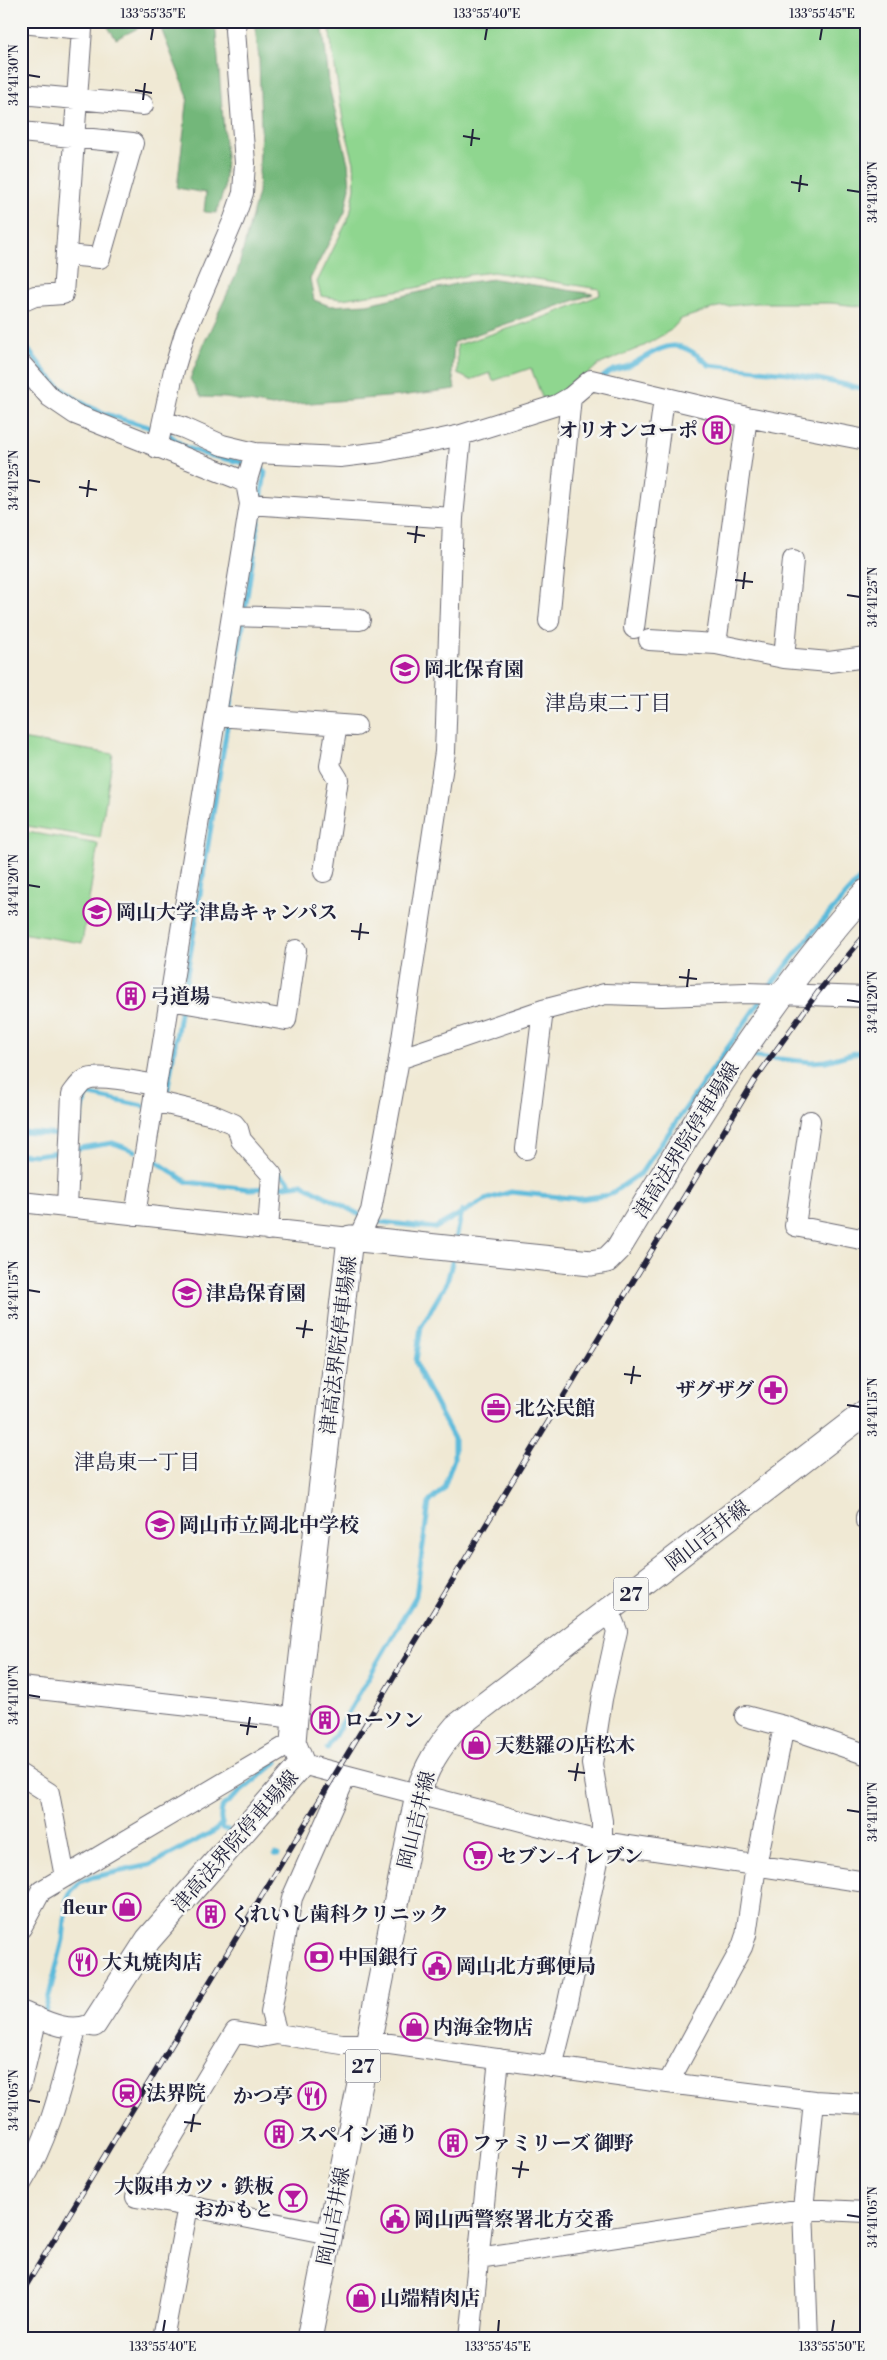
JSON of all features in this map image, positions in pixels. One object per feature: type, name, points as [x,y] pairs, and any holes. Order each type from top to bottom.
[{"type":"main road","name":"津高法界院停車場線","points":[[85,2027],[297,1741],[361,1228],[591,1263],[607,1260],[618,1249],[683,1141],[746,1045],[778,990],[866,892]]},
{"type":"main road","name":"岡山吉井線","points":[[309,2339],[367,2044],[424,1772],[439,1748],[456,1727],[866,1412]]},
{"type":"street","points":[[160,432],[185,333],[234,219],[243,193],[245,163],[235,30],[236,21]]},
{"type":"street","points":[[21,22],[82,29],[63,294],[34,296],[22,302]]},
{"type":"street","points":[[21,94],[143,105]]},
{"type":"street","points":[[21,132],[133,143],[100,258],[66,255]]},
{"type":"street","points":[[21,364],[50,396],[75,414],[160,432],[251,466],[381,452],[461,435],[556,405],[571,397],[591,380],[746,417],[866,440]]},
{"type":"street","points":[[549,621],[571,397]]},
{"type":"street","points":[[664,398],[641,634],[716,644],[784,658],[828,662],[866,657]]},
{"type":"street","points":[[716,644],[746,417]]},
{"type":"street","points":[[135,1215],[161,1098],[179,1002],[242,616],[258,504],[251,466],[222,445],[184,428],[160,432]]},
{"type":"street","points":[[21,1202],[268,1230],[361,1228],[399,1059],[445,752],[454,518],[461,435]]},
{"type":"street","points":[[258,504],[454,518]]},
{"type":"street","points":[[784,658],[794,560]]},
{"type":"street","points":[[242,616],[360,620]]},
{"type":"street","points":[[225,717],[347,726],[330,766],[338,779],[324,872]]},
{"type":"street","points":[[179,1002],[286,1020],[296,950]]},
{"type":"street","points":[[399,1059],[543,1010],[605,994],[662,996],[778,990],[866,997]]},
{"type":"street","points":[[526,1149],[543,1010]]},
{"type":"street","points":[[67,1207],[72,1094],[85,1080],[95,1077],[213,1115],[234,1124],[246,1146],[272,1175],[273,1186],[268,1230]]},
{"type":"street","points":[[810,1121],[795,1226],[866,1240]]},
{"type":"street","points":[[552,2068],[602,1842],[602,1821],[592,1764],[602,1699],[617,1631],[609,1610]]},
{"type":"street","points":[[21,1687],[297,1741],[346,1776],[602,1842],[866,1882]]},
{"type":"street","points":[[745,1716],[784,1726],[864,1754]]},
{"type":"street","points":[[668,2083],[742,1947],[746,1935],[756,1866],[784,1726]]},
{"type":"street","points":[[21,1928],[41,1891],[297,1741]]},
{"type":"street","points":[[21,1775],[49,1793],[64,1877]]},
{"type":"street","points":[[276,2034],[271,2012],[292,1898],[346,1776]]},
{"type":"street","points":[[21,2084],[29,2014],[52,2024],[85,2027],[52,2117],[28,2173],[21,2184]]},
{"type":"street","points":[[330,2234],[136,2197],[235,2032],[260,2037],[276,2034],[342,2044],[390,2044],[668,2083],[814,2101],[866,2104]]},
{"type":"street","points":[[470,2339],[499,2060]]},
{"type":"street","points":[[808,2339],[803,2210],[814,2101]]},
{"type":"street","points":[[162,2339],[188,2206]]},
{"type":"street","points":[[478,2258],[803,2210],[866,2212]]},
{"type":"green space","points":[[104,21],[152,21],[116,39]]},
{"type":"green space","points":[[158,21],[215,21],[226,157],[224,190],[216,213],[204,212],[206,193],[177,188],[188,96]]},
{"type":"green space","points":[[254,21],[322,21],[330,91],[348,163],[350,187],[345,212],[310,279],[314,300],[330,306],[367,304],[460,283],[495,279],[593,294],[454,342],[452,372],[455,389],[400,396],[272,406],[226,398],[201,397],[190,379],[205,341],[237,273],[258,193],[261,128],[259,58]]},
{"type":"green space","points":[[328,21],[866,21],[866,307],[831,303],[756,303],[718,307],[681,319],[671,330],[644,346],[598,365],[565,394],[543,400],[531,368],[493,381],[490,373],[470,380],[458,374],[457,345],[542,318],[600,295],[599,289],[493,272],[468,275],[415,288],[341,299],[321,296],[317,282],[350,215],[355,188],[354,163],[343,120]]},
{"type":"green space","points":[[21,739],[113,754],[100,838],[21,825]]},
{"type":"green space","points":[[21,831],[98,844],[82,943],[21,933]]},
{"type":"waterway","points":[[21,335],[27,349],[49,376],[75,399],[89,407],[121,419],[156,429]]},
{"type":"waterway","points":[[603,377],[611,371],[626,367],[661,349],[678,346],[697,355],[709,365],[789,373],[866,389]]},
{"type":"waterway","points":[[166,432],[183,446],[204,454],[248,464]]},
{"type":"waterway","points":[[256,466],[265,472],[261,500]]},
{"type":"waterway","points":[[245,611],[260,508]]},
{"type":"waterway","points":[[229,712],[244,619]]},
{"type":"waterway","points":[[183,999],[228,721]]},
{"type":"waterway","points":[[768,989],[813,932],[866,872]]},
{"type":"waterway","points":[[372,1221],[435,1228],[485,1200],[511,1192],[580,1199],[609,1195],[641,1173],[762,998]]},
{"type":"waterway","points":[[166,1100],[181,1007]]},
{"type":"waterway","points":[[748,1056],[812,1062],[826,1061],[866,1050]]},
{"type":"waterway","points":[[80,1122],[86,1094],[143,1106]]},
{"type":"waterway","points":[[21,1132],[61,1135]]},
{"type":"waterway","points":[[73,1149],[113,1143],[135,1151]]},
{"type":"waterway","points":[[21,1154],[36,1155],[64,1151]]},
{"type":"waterway","points":[[153,1159],[187,1182],[250,1189],[267,1188]]},
{"type":"waterway","points":[[278,1172],[291,1185]]},
{"type":"waterway","points":[[276,1187],[302,1184],[364,1217]]},
{"type":"waterway","points":[[456,1239],[462,1211]]},
{"type":"waterway","points":[[327,1749],[416,1596],[429,1502],[443,1490],[454,1459],[454,1439],[421,1376],[416,1361],[421,1327],[447,1282],[453,1259]]},
{"type":"waterway","points":[[228,1830],[223,1828],[221,1822],[223,1806],[277,1762]]},
{"type":"waterway","points":[[44,2016],[63,1940],[67,1899],[71,1891],[80,1882],[93,1877],[150,1865],[216,1830],[222,1823]]},
{"type":"railway","points":[[21,2294],[756,1078],[818,992],[866,934]]},
{"type":"place","name":"オリオンコーポ","points":[[717,430]]},
{"type":"place","name":"岡北保育園","points":[[405,669]]},
{"type":"place","name":"岡山大学 津島キャンパス","points":[[97,912]]},
{"type":"place","name":"弓道場","points":[[131,996]]},
{"type":"place","name":"津島保育園","points":[[187,1293]]},
{"type":"place","name":"ザグザグ","points":[[773,1390]]},
{"type":"place","name":"北公民館","points":[[496,1408]]},
{"type":"place","name":"岡山市立岡北中学校","points":[[160,1525]]},
{"type":"place","name":"ローソン","points":[[325,1720]]},
{"type":"place","name":"天麩羅の店松木","points":[[476,1745]]},
{"type":"place","name":"セブン-イレブン","points":[[478,1856]]},
{"type":"place","name":"fleur","points":[[127,1907]]},
{"type":"place","name":"くれいし歯科クリニック","points":[[211,1914]]},
{"type":"place","name":"中国銀行","points":[[319,1957]]},
{"type":"place","name":"大丸焼肉店","points":[[83,1962]]},
{"type":"place","name":"岡山北方郵便局","points":[[437,1966]]},
{"type":"place","name":"内海金物店","points":[[414,2027]]},
{"type":"place","name":"法界院","points":[[127,2093]]},
{"type":"place","name":"かつ亭","points":[[312,2096]]},
{"type":"place","name":"スペイン通り","points":[[279,2134]]},
{"type":"place","name":"ファミリーズ 御野","points":[[453,2143]]},
{"type":"place","name":"大阪串カツ・鉄板 おかもと","points":[[293,2198]]},
{"type":"place","name":"岡山西警察署北方交番","points":[[395,2219]]},
{"type":"place","name":"山端精肉店","points":[[361,2298]]},
{"type":"district","name":"津島東二丁目","points":[[608,703]]},
{"type":"district","name":"津島東一丁目","points":[[137,1462]]}]
